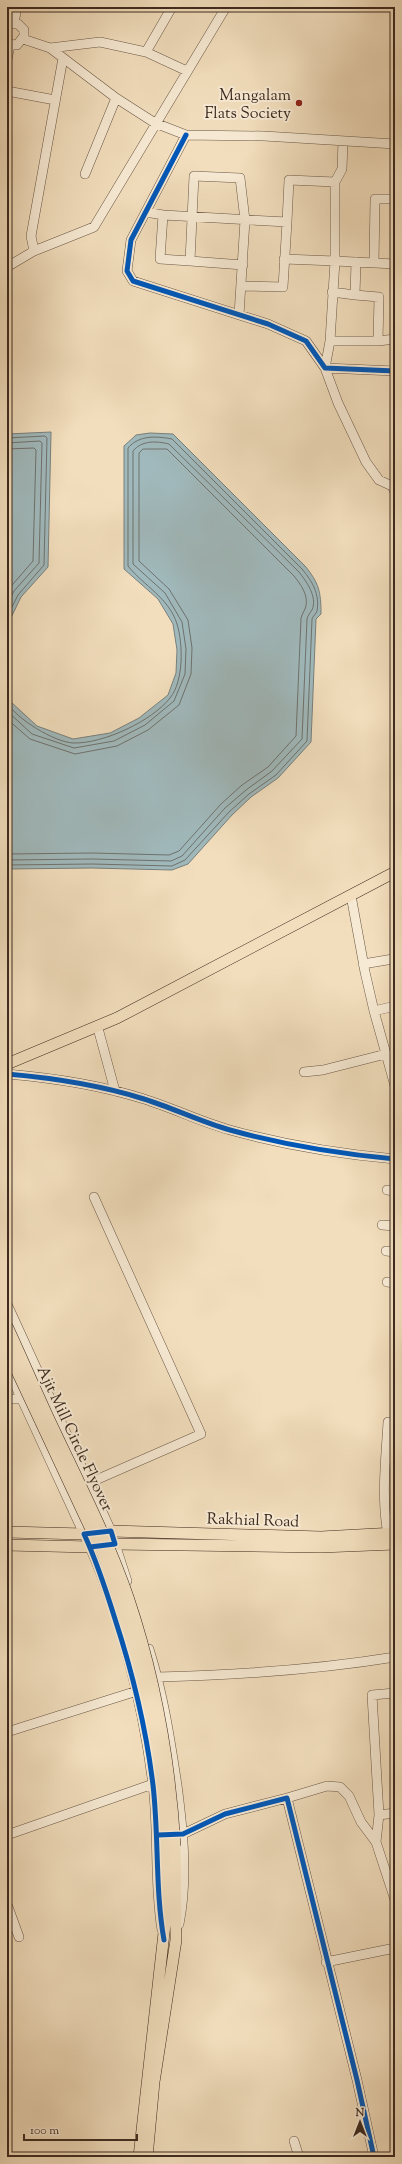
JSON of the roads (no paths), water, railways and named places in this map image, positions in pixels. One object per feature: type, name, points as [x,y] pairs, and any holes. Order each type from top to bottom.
[{"type":"main road","points":[[7,1064],[117,1018],[395,872]]},
{"type":"main road","points":[[7,1069],[20,1066],[120,1023],[395,878]]},
{"type":"main road","name":"Ajit Mill Circle Flyover","points":[[7,1326],[47,1417],[92,1508],[128,1598],[157,1702],[168,1770],[170,1846],[176,1940],[154,2082],[147,2157]]},
{"type":"main road","name":"Ajit Mill Circle Flyover","points":[[7,1350],[103,1555],[112,1582],[144,1690],[170,1846],[164,1940],[146,2083],[139,2157]]},
{"type":"main road","name":"Rakhial Road","points":[[111,1531],[321,1537],[391,1534]]},
{"type":"main road","points":[[7,1532],[84,1534]]},
{"type":"main road","name":"Rakhial Road","points":[[115,1544],[322,1548],[395,1544]]},
{"type":"main road","points":[[7,1545],[90,1547]]},
{"type":"street","points":[[7,60],[8,45],[17,45],[23,39],[24,30],[10,24],[17,7]]},
{"type":"street","points":[[146,52],[172,7]]},
{"type":"street","points":[[7,267],[34,251],[94,227],[155,123],[226,7]]},
{"type":"street","points":[[23,39],[50,48],[116,98],[155,123],[186,135],[264,136],[395,144]]},
{"type":"street","points":[[50,48],[100,42],[146,52],[187,71]]},
{"type":"street","points":[[34,251],[32,236],[55,100],[64,58]]},
{"type":"street","points":[[7,91],[55,100]]},
{"type":"street","points":[[85,174],[116,98]]},
{"type":"street","points":[[186,135],[131,240],[127,271],[133,281],[268,324],[306,341],[325,368],[338,403],[366,462],[380,480],[392,486],[395,492]]},
{"type":"street","points":[[325,368],[330,341],[335,262],[335,182],[342,169],[343,141]]},
{"type":"street","points":[[190,261],[194,176],[240,178],[245,220],[239,315]]},
{"type":"street","points":[[241,286],[284,287],[284,259],[289,180],[335,182]]},
{"type":"street","points":[[374,263],[375,199],[395,199]]},
{"type":"street","points":[[146,212],[192,218],[287,222]]},
{"type":"street","points":[[163,215],[160,259],[243,265]]},
{"type":"street","points":[[284,259],[395,264]]},
{"type":"street","points":[[355,295],[356,262]]},
{"type":"street","points":[[332,292],[380,297],[378,341]]},
{"type":"street","points":[[330,341],[378,341],[395,339]]},
{"type":"street","points":[[325,368],[395,371]]},
{"type":"street","points":[[352,900],[363,964],[374,1011],[395,1086]]},
{"type":"street","points":[[363,964],[393,959]]},
{"type":"street","points":[[374,1011],[395,1006]]},
{"type":"street","points":[[99,1032],[114,1091]]},
{"type":"street","points":[[304,1072],[324,1070],[386,1054]]},
{"type":"street","points":[[7,1074],[87,1084],[145,1099],[184,1116],[230,1130],[343,1154],[395,1158]]},
{"type":"street","points":[[90,1483],[201,1434],[94,1197]]},
{"type":"street","points":[[382,1225],[395,1226]]},
{"type":"street","points":[[7,1304],[111,1531],[157,1676],[172,1755],[183,1834],[182,1907],[176,1940]]},
{"type":"street","points":[[7,1367],[90,1547],[100,1572],[136,1691],[153,1784],[158,1835],[159,1912],[164,1940]]},
{"type":"street","points":[[7,1399],[21,1399]]},
{"type":"street","points":[[388,1422],[385,1520],[391,1534]]},
{"type":"street","points":[[84,1534],[111,1531]]},
{"type":"street","points":[[90,1547],[115,1544]]},
{"type":"street","points":[[157,1676],[238,1675],[335,1667],[395,1657]]},
{"type":"street","points":[[7,1732],[136,1691]]},
{"type":"street","points":[[376,1842],[379,1815],[372,1695],[395,1693]]},
{"type":"street","points":[[7,1835],[153,1784]]},
{"type":"street","points":[[158,1835],[183,1834],[226,1814],[327,1786],[340,1786],[349,1796],[361,1822],[376,1842],[395,1900]]},
{"type":"street","points":[[287,1798],[326,1962],[357,2080],[374,2157]]},
{"type":"street","points":[[379,1815],[395,1814]]},
{"type":"street","points":[[7,1904],[19,1937]]},
{"type":"street","points":[[326,1962],[395,1948]]},
{"type":"street","points":[[294,2141],[299,2157]]},
{"type":"water","points":[[51,432],[48,567],[21,597],[7,626],[7,434]]},
{"type":"water","points":[[150,433],[173,434],[305,566],[316,583],[320,594],[321,614],[316,619],[311,742],[278,778],[251,797],[232,815],[188,864],[172,870],[92,868],[7,869],[7,688],[11,702],[37,726],[73,739],[110,733],[139,718],[168,695],[176,673],[177,650],[173,624],[158,599],[124,569],[124,446],[136,435]]},
{"type":"place","name":"Mangalam Flats Society","points":[[299,103]]}]
